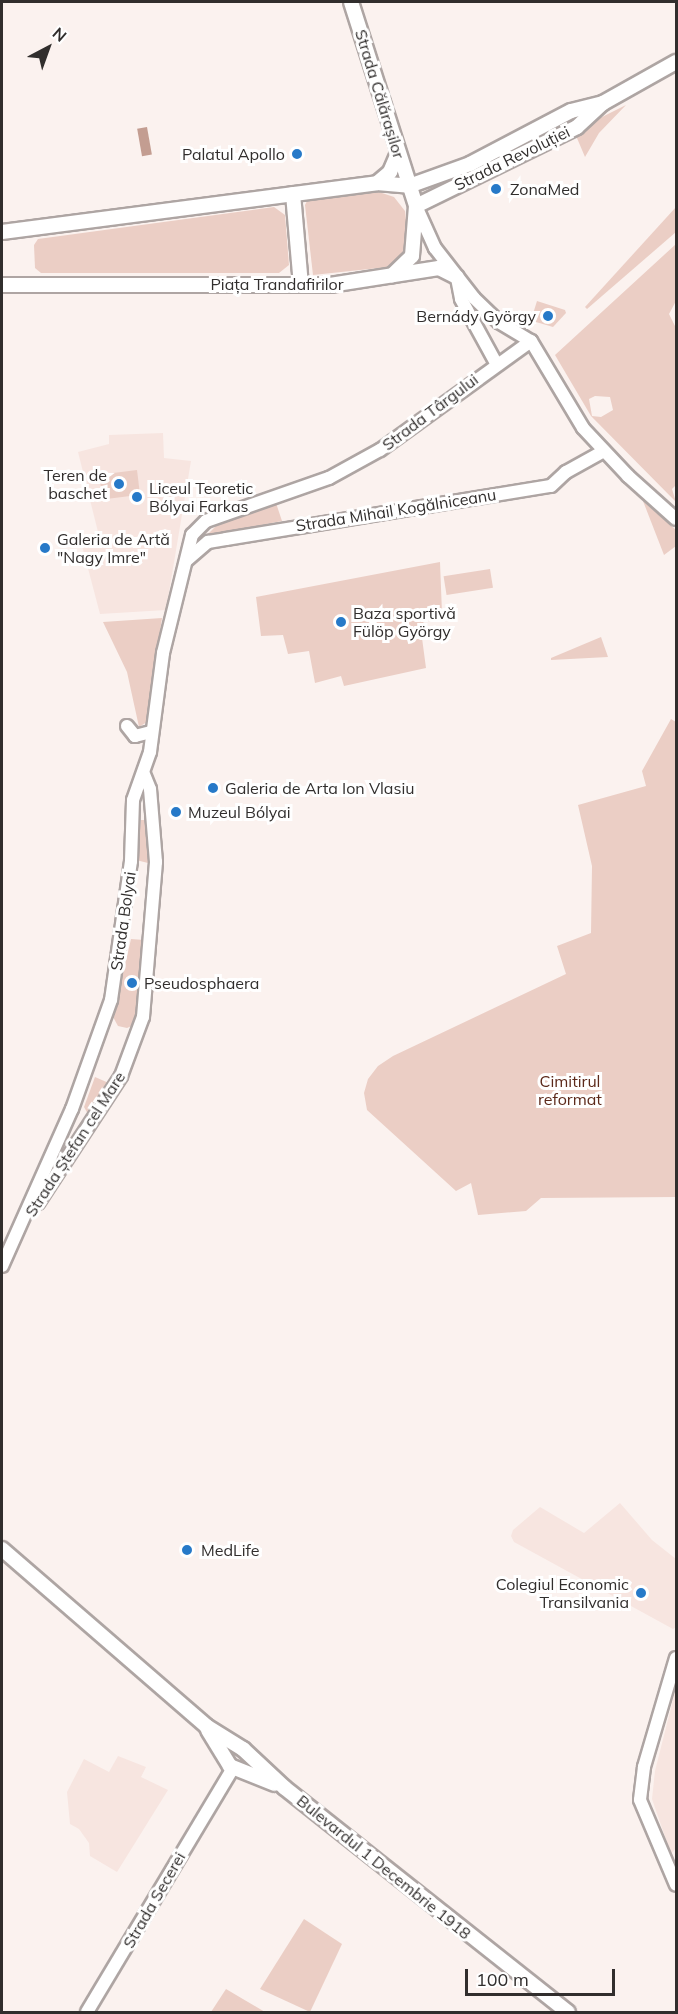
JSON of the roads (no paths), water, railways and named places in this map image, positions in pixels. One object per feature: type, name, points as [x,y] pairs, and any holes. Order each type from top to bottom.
[{"type":"main road","name":"Strada Călărașilor","points":[[351,2],[416,206]]},
{"type":"main road","name":"Strada Revoluției","points":[[416,206],[577,127],[603,103],[676,62]]},
{"type":"main road","name":"Strada Revoluției","points":[[409,186],[471,164],[571,111],[603,103]]},
{"type":"main road","points":[[377,183],[390,172],[398,153]]},
{"type":"main road","points":[[2,232],[377,183],[409,186]]},
{"type":"main road","points":[[293,194],[301,285]]},
{"type":"main road","points":[[391,276],[412,256],[416,206]]},
{"type":"main road","name":"Piața Trandafirilor","points":[[2,285],[301,285],[363,282],[439,268],[457,277]]},
{"type":"main road","name":"Bulevardul 1 Decembrie 1918","points":[[2,1549],[206,1726],[242,1750],[285,1788],[568,2013]]},
{"type":"main road","name":"Bulevardul 1 Decembrie 1918","points":[[206,1726],[231,1765],[285,1788]]},
{"type":"main road","points":[[231,1765],[245,1764],[242,1750]]},
{"type":"street","points":[[416,206],[435,248],[457,277],[499,322],[531,341],[584,428],[604,451],[676,519]]},
{"type":"street","points":[[457,277],[461,299],[496,363]]},
{"type":"street","name":"Strada Târgului","points":[[186,561],[192,535],[206,521],[329,478],[380,450],[496,363],[531,341]]},
{"type":"street","name":"Strada Mihail Kogălniceanu","points":[[186,561],[208,542],[313,521],[404,512],[551,486],[566,472],[604,451]]},
{"type":"street","name":"Strada Bolyai","points":[[89,1066],[111,1000],[131,861],[133,800],[144,774],[163,653],[186,561]]},
{"type":"street","points":[[127,726],[135,736],[151,732]]},
{"type":"street","name":"Strada Bolyai","points":[[133,1048],[143,1017],[150,967],[156,862],[152,811],[144,774]]},
{"type":"street","points":[[133,800],[152,811]]},
{"type":"street","name":"Strada Ștefan cel Mare","points":[[14,1238],[121,1076],[133,1048]]},
{"type":"street","name":"Strada Ștefan cel Mare","points":[[2,1266],[89,1066]]},
{"type":"street","points":[[72,1109],[77,1119],[90,1121]]},
{"type":"street","points":[[676,1658],[644,1767],[640,1800],[676,1885]]},
{"type":"street","name":"Strada Secerei","points":[[87,2013],[231,1765]]},
{"type":"place","name":"Palatul Apollo","points":[[297,154]]},
{"type":"place","name":"ZonaMed","points":[[496,189]]},
{"type":"place","name":"Bernády György","points":[[548,316]]},
{"type":"place","name":"Teren de baschet","points":[[119,484]]},
{"type":"place","name":"Liceul Teoretic Bólyai Farkas","points":[[137,497]]},
{"type":"place","name":"Galeria de Artă \"Nagy Imre\"","points":[[45,548]]},
{"type":"place","name":"Baza sportivă Fülöp György","points":[[341,622]]},
{"type":"place","name":"Galeria de Arta Ion Vlasiu","points":[[213,788]]},
{"type":"place","name":"Muzeul Bólyai","points":[[176,812]]},
{"type":"place","name":"Pseudosphaera","points":[[132,983]]},
{"type":"place","name":"MedLife","points":[[187,1550]]},
{"type":"place","name":"Colegiul Economic Transilvania","points":[[641,1593]]},
{"type":"park label","name":"Cimitirul reformat","points":[[570,1090]]}]
